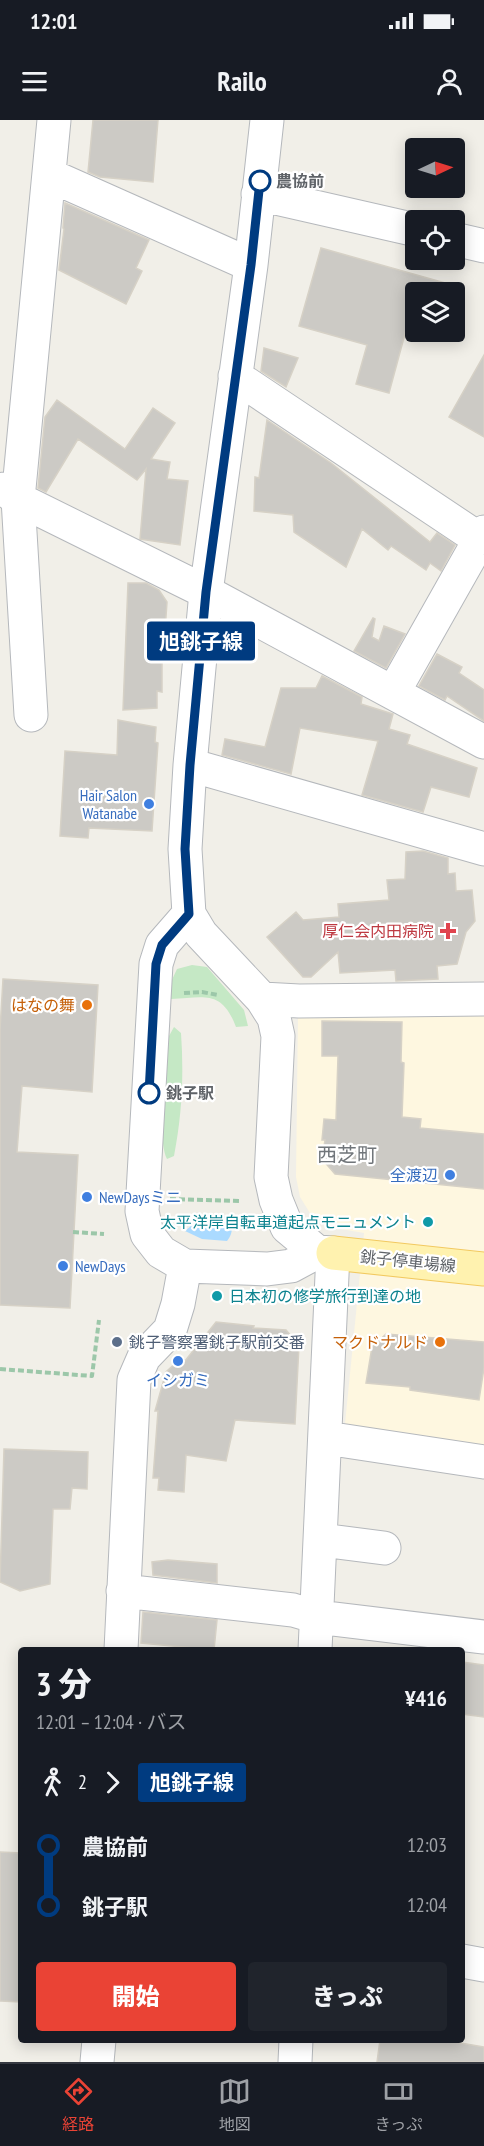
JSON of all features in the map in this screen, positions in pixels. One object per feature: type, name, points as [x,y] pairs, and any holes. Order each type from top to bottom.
[{"type":"main road","name":"銚子停車場線","points":[[325,1252],[484,1269]]},
{"type":"street","points":[[31,715],[9,493],[54,120]]},
{"type":"street","points":[[267,120],[251,265],[206,592],[190,765],[185,849],[189,914],[201,934],[262,999],[274,1018],[278,1036],[271,1177],[276,1200],[287,1227],[325,1252]]},
{"type":"street","points":[[49,176],[251,265]]},
{"type":"street","points":[[258,194],[405,227]]},
{"type":"street","points":[[465,242],[484,246]]},
{"type":"street","points":[[235,376],[482,536],[393,693]]},
{"type":"street","points":[[9,493],[206,592],[484,741]]},
{"type":"street","points":[[190,765],[484,849]]},
{"type":"street","points":[[189,914],[162,945],[156,964],[142,1211],[147,1234],[161,1252],[185,1266],[267,1269],[291,1266],[325,1252]]},
{"type":"street","points":[[262,999],[299,1001],[484,999]]},
{"type":"street","points":[[315,1647],[326,1438],[325,1252]]},
{"type":"street","points":[[120,1647],[134,1380],[144,1357],[170,1330],[178,1304],[185,1266]]},
{"type":"street","points":[[326,1438],[484,1462]]},
{"type":"street","points":[[321,1540],[384,1548]]},
{"type":"street","points":[[123,1591],[293,1610],[317,1617],[484,1637]]},
{"type":"street","points":[[465,1962],[484,1965]]},
{"type":"street","points":[[98,2062],[99,2043]]},
{"type":"street","points":[[295,2062],[296,2043]]},
{"type":"path","points":[[174,994],[202,992],[228,999]]},
{"type":"path","points":[[73,1232],[104,1234]]},
{"type":"path","points":[[0,1369],[92,1376],[99,1320]]},
{"type":"shaded area","points":[[484,1013],[484,1455],[344,1434],[364,1233],[335,1228],[313,1218],[300,1197],[296,1177],[298,1015],[433,1016]]},
{"type":"green space","points":[[192,965],[207,967],[244,1010],[248,1026],[236,1027],[225,1007],[219,1001],[211,998],[171,999],[170,984],[177,969]]},
{"type":"green space","points":[[174,1027],[181,1033],[182,1095],[174,1156],[167,1159],[162,1135],[162,1118],[169,1036]]},
{"type":"water","points":[[215,1216],[226,1216],[230,1222],[232,1231],[227,1241],[202,1239],[185,1231],[191,1226]]},
{"type":"building","points":[[93,120],[158,120],[153,182],[100,177],[88,172]]},
{"type":"building","points":[[65,203],[149,240],[136,268],[142,271],[126,304],[59,270]]},
{"type":"building","points":[[321,248],[442,282],[405,282],[405,334],[389,393],[356,384],[367,345],[299,326]]},
{"type":"building","points":[[264,348],[298,358],[286,387],[261,371]]},
{"type":"building","points":[[484,355],[484,437],[449,417]]},
{"type":"building","points":[[57,400],[125,449],[153,408],[175,423],[151,459],[170,462],[167,479],[188,481],[180,545],[140,539],[146,469],[137,480],[78,439],[46,492],[38,488],[45,417]]},
{"type":"building","points":[[267,420],[331,463],[430,542],[437,533],[455,545],[441,571],[430,563],[426,570],[391,546],[388,550],[362,529],[346,567],[294,532],[293,515],[254,511],[255,477],[259,478]]},
{"type":"building","points":[[128,583],[146,583],[159,590],[167,602],[164,645],[162,644],[162,692],[157,691],[157,708],[123,710]]},
{"type":"building","points":[[373,618],[375,619],[372,637],[379,641],[384,626],[405,634],[386,668],[354,651]]},
{"type":"building","points":[[437,654],[462,667],[459,673],[484,690],[484,721],[447,696],[445,700],[419,686]]},
{"type":"building","points":[[322,676],[362,697],[361,704],[393,714],[389,729],[410,735],[407,744],[477,768],[469,797],[431,787],[423,812],[362,795],[378,741],[300,728],[291,774],[222,755],[225,739],[265,747],[281,688],[316,688]]},
{"type":"building","points":[[118,720],[156,727],[155,742],[158,743],[152,831],[89,828],[88,838],[60,836],[65,751],[117,755]]},
{"type":"building","points":[[423,851],[448,858],[448,874],[455,873],[456,891],[472,890],[475,921],[466,932],[457,964],[437,966],[438,979],[396,981],[395,970],[340,973],[338,952],[311,977],[303,977],[267,937],[296,912],[303,920],[339,917],[338,904],[389,900],[387,880],[405,879],[406,852]]},
{"type":"building","points":[[3,979],[98,985],[92,1092],[22,1086],[17,1152],[78,1155],[70,1308],[0,1305],[0,1030]]},
{"type":"building","points":[[322,1021],[402,1022],[401,1062],[404,1063],[402,1117],[421,1119],[420,1128],[484,1134],[484,1189],[335,1174],[322,1159],[325,1140],[322,1140],[324,1119],[336,1120],[338,1056],[322,1056]]},
{"type":"building","points":[[216,1322],[286,1330],[299,1345],[295,1424],[235,1420],[226,1461],[186,1455],[184,1492],[158,1490],[159,1478],[153,1478],[158,1411],[155,1411],[166,1372],[182,1357],[185,1361]]},
{"type":"building","points":[[386,1334],[484,1342],[484,1368],[479,1400],[410,1390],[410,1387],[366,1383],[372,1347]]},
{"type":"building","points":[[4,1449],[88,1452],[87,1489],[72,1488],[70,1509],[53,1509],[50,1584],[20,1591],[0,1582]]},
{"type":"building","points":[[168,1560],[217,1564],[217,1583],[153,1575],[152,1562]]},
{"type":"building","points":[[143,1612],[217,1620],[214,1647],[141,1643]]},
{"type":"building","points":[[465,1662],[484,1665],[484,1717],[465,1714]]},
{"type":"building","points":[[0,1852],[18,1853],[18,2002],[0,2001]]},
{"type":"building","points":[[380,2043],[461,2043],[484,2047],[484,2062],[377,2062]]},
{"type":"bus line","name":"旭銚子線","points":[[149,1093],[156,964],[162,945],[189,914],[185,849],[190,765],[206,592],[251,265],[260,181]]},
{"type":"place","name":"農協前","points":[[260,181]]},
{"type":"place","name":"Hair Salon Watanabe","points":[[149,804]]},
{"type":"place","name":"厚仁会内田病院","points":[[448,931]]},
{"type":"place","name":"はなの舞","points":[[87,1005]]},
{"type":"place","name":"銚子駅","points":[[149,1093]]},
{"type":"place","name":"全渡辺","points":[[450,1175]]},
{"type":"place","name":"NewDaysミニ","points":[[87,1197]]},
{"type":"place","name":"太平洋岸自転車道起点モニュメント","points":[[428,1222]]},
{"type":"place","name":"NewDays","points":[[63,1266]]},
{"type":"place","name":"日本初の修学旅行到達の地","points":[[217,1296]]},
{"type":"place","name":"銚子警察署銚子駅前交番","points":[[117,1342]]},
{"type":"place","name":"マクドナルド","points":[[440,1342]]},
{"type":"place","name":"イシガミ","points":[[178,1361]]},
{"type":"district","name":"西芝町","points":[[347,1155]]}]
